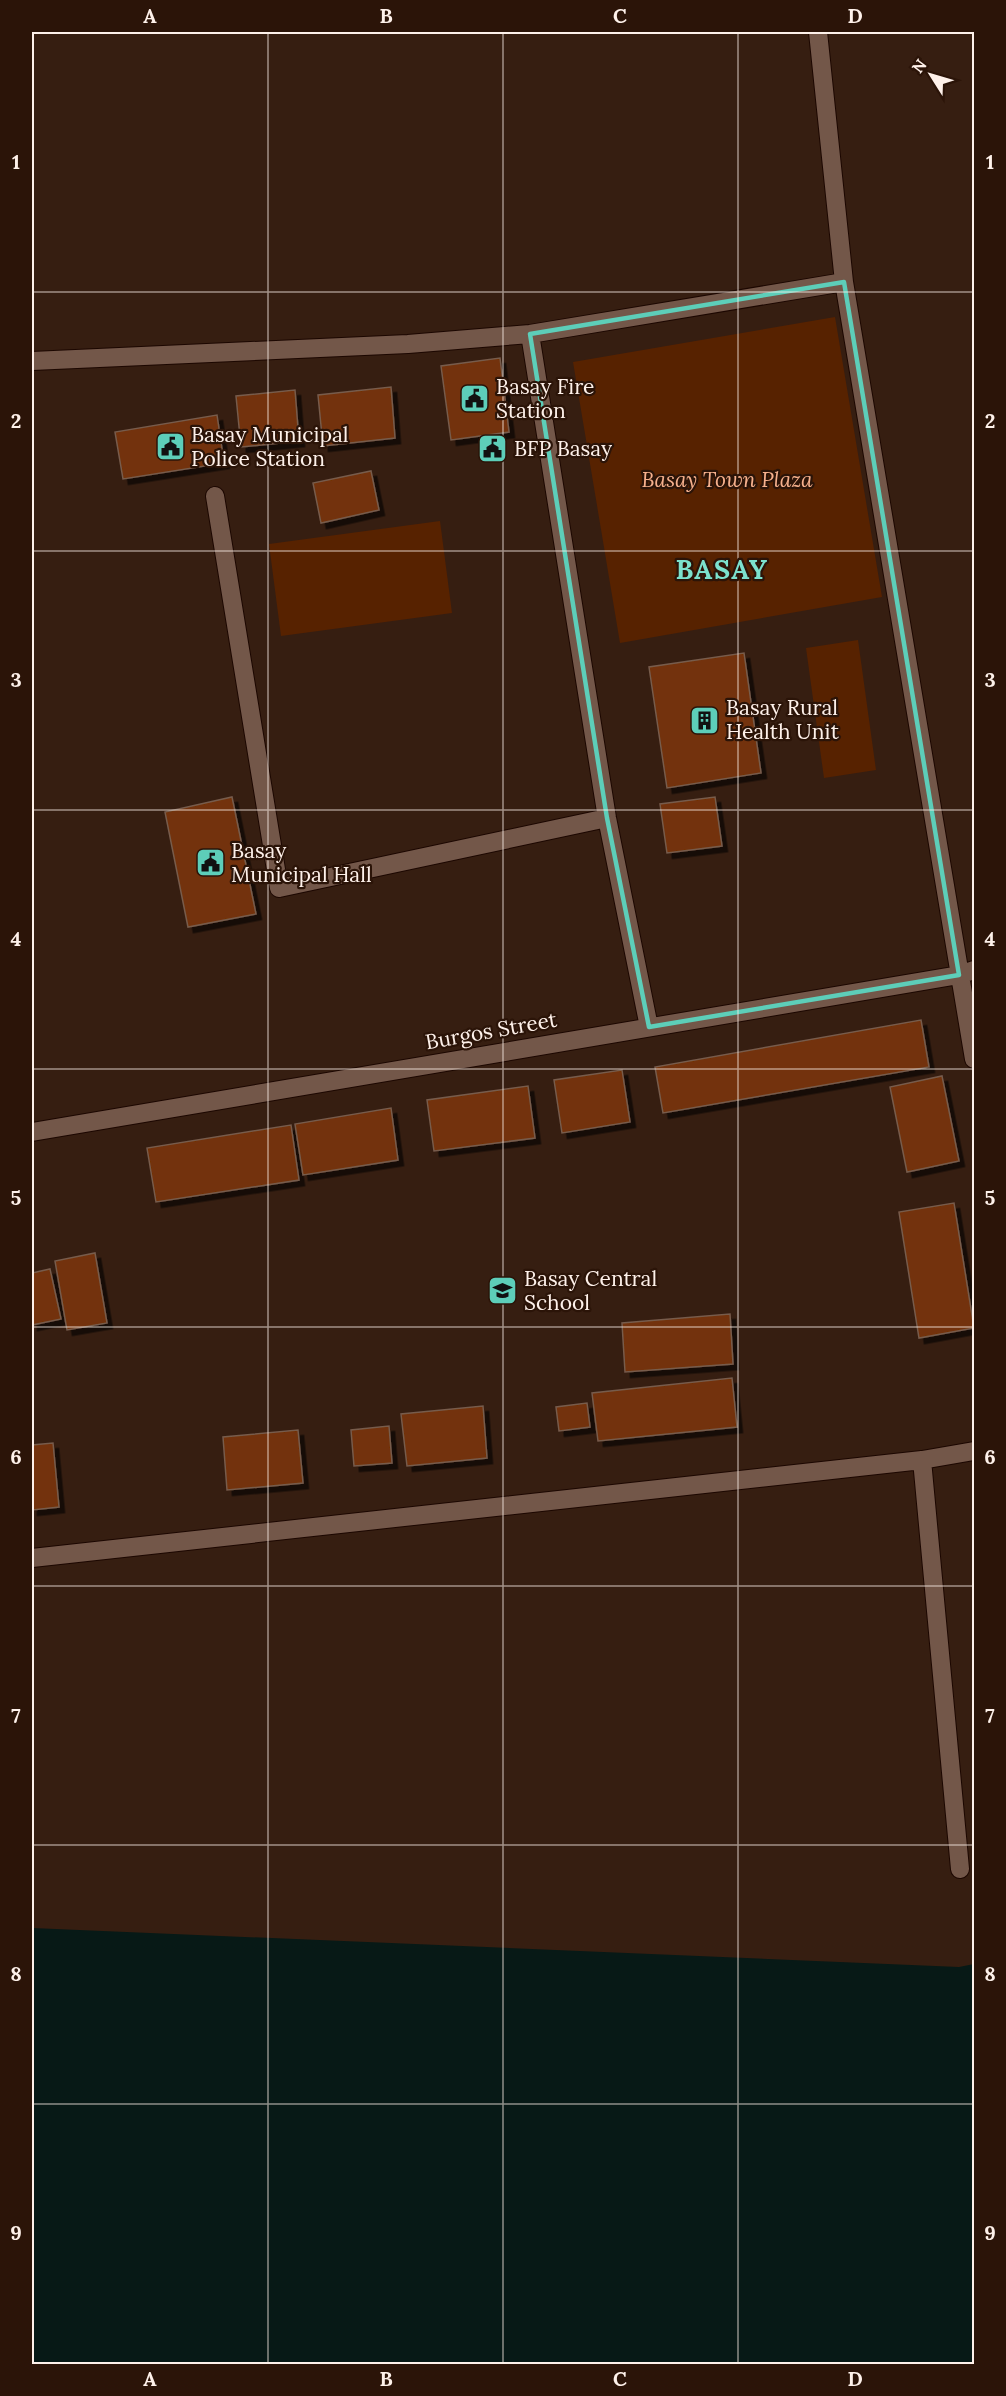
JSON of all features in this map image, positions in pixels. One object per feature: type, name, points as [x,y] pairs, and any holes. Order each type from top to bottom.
[{"type":"street","points":[[818,32],[844,282],[967,973],[975,1059]]},
{"type":"street","points":[[32,361],[408,344],[530,334],[844,282]]},
{"type":"street","points":[[530,334],[607,818],[649,1027]]},
{"type":"street","points":[[215,496],[279,888],[607,818]]},
{"type":"street","name":"Burgos Street","points":[[32,1132],[967,973]]},
{"type":"street","points":[[32,1558],[922,1460],[975,1451]]},
{"type":"street","points":[[922,1460],[960,1869]]},
{"type":"highlighted area","points":[[844,282],[959,975],[649,1027],[607,818],[530,334]]},
{"type":"green space","name":"Basay Town Plaza","points":[[835,317],[882,597],[620,643],[573,362]]},
{"type":"green space","points":[[440,521],[452,613],[281,636],[269,544]]},
{"type":"green space","points":[[858,640],[876,770],[824,778],[806,648]]},
{"type":"shaded area","points":[[32,1928],[959,1967],[974,1964],[974,2364],[32,2364]]},
{"type":"building","name":"Basay Fire Station","points":[[500,358],[509,432],[451,440],[441,366]]},
{"type":"building","points":[[391,387],[395,438],[323,446],[318,395]]},
{"type":"building","points":[[295,390],[299,441],[241,447],[236,396]]},
{"type":"building","name":"Basay Municipal Police Station","points":[[217,415],[224,463],[123,479],[115,432]]},
{"type":"building","points":[[371,471],[379,510],[321,523],[313,483]]},
{"type":"building","name":"Basay Rural Health Unit","points":[[744,653],[761,773],[667,788],[649,667]]},
{"type":"building","name":"Basay Municipal Hall","points":[[232,797],[256,914],[188,927],[165,812]]},
{"type":"building","points":[[715,797],[722,846],[667,853],[660,804]]},
{"type":"building","points":[[921,1020],[929,1067],[663,1113],[655,1067]]},
{"type":"building","points":[[622,1070],[630,1122],[562,1133],[554,1080]]},
{"type":"building","points":[[942,1076],[959,1161],[907,1172],[890,1087]]},
{"type":"building","points":[[528,1086],[535,1138],[434,1151],[427,1100]]},
{"type":"building","points":[[391,1108],[398,1160],[303,1175],[295,1124]]},
{"type":"building","points":[[291,1125],[299,1180],[156,1202],[147,1148]]},
{"type":"building","points":[[954,1203],[974,1328],[919,1338],[899,1212]]},
{"type":"building","points":[[95,1253],[107,1323],[67,1330],[55,1261]]},
{"type":"building","points":[[50,1269],[61,1319],[32,1325],[32,1273]]},
{"type":"building","points":[[730,1314],[733,1364],[625,1372],[622,1323]]},
{"type":"building","points":[[732,1378],[737,1427],[598,1441],[592,1393]]},
{"type":"building","points":[[587,1403],[590,1427],[559,1431],[556,1407]]},
{"type":"building","points":[[483,1406],[487,1458],[407,1466],[401,1414]]},
{"type":"building","points":[[389,1426],[392,1463],[354,1466],[351,1430]]},
{"type":"building","points":[[298,1430],[303,1483],[227,1490],[223,1437]]},
{"type":"building","points":[[53,1443],[59,1507],[32,1510],[32,1445]]},
{"type":"place","name":"Basay Fire Station","points":[[475,399]]},
{"type":"place","name":"Basay Municipal Police Station","points":[[170,447]]},
{"type":"place","name":"BFP Basay","points":[[493,449]]},
{"type":"place","name":"Basay Rural Health Unit","points":[[705,720]]},
{"type":"place","name":"Basay Municipal Hall","points":[[210,863]]},
{"type":"place","name":"Basay Central School","points":[[503,1291]]},
{"type":"district","name":"BASAY","points":[[722,570]]}]
